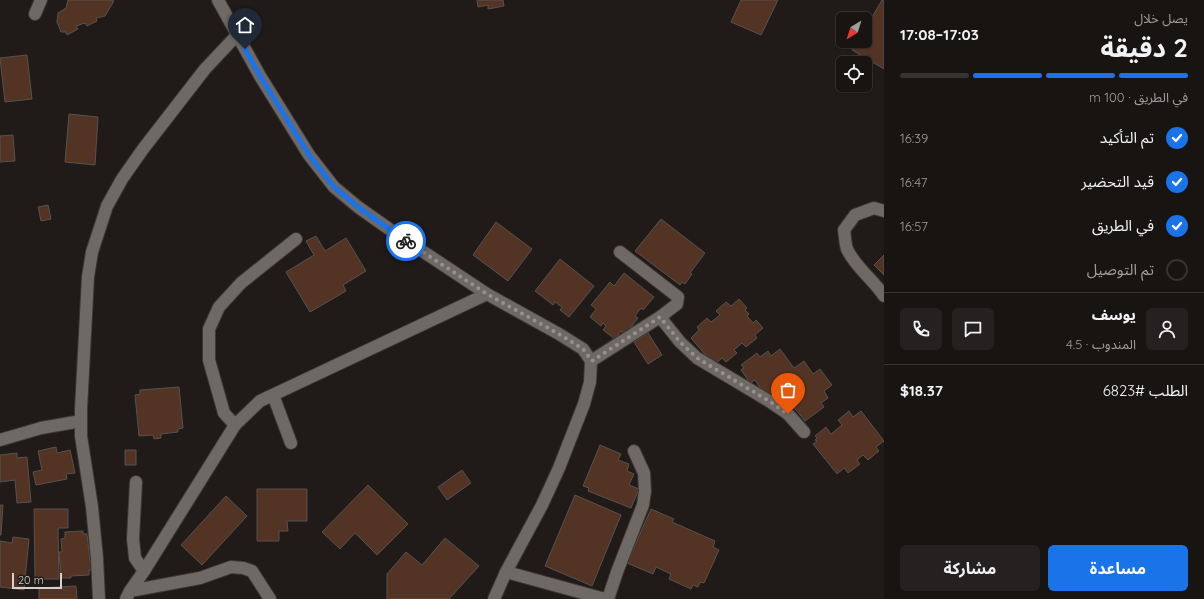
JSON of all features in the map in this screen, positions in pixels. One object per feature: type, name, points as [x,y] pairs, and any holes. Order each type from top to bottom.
[{"type":"street","points":[[35,14],[41,0]]},
{"type":"street","points":[[218,0],[260,76],[309,155],[334,187],[392,232],[487,294],[583,349],[592,361],[590,382],[584,404],[559,468],[542,505],[506,572],[494,599]]},
{"type":"street","points":[[99,599],[92,507],[81,436],[88,277],[92,252],[107,206],[122,179],[143,149],[205,69],[237,35]]},
{"type":"street","points":[[884,211],[874,208],[856,215],[844,230],[846,248],[857,264],[884,296]]},
{"type":"street","points":[[235,425],[224,413],[209,360],[209,329],[219,307],[241,283],[296,239]]},
{"type":"street","points":[[592,361],[660,317],[677,304],[678,297],[620,252]]},
{"type":"street","points":[[128,595],[235,425],[260,401],[487,294]]},
{"type":"street","points":[[660,317],[680,342],[697,358],[782,409],[804,432]]},
{"type":"street","points":[[273,395],[291,443]]},
{"type":"street","points":[[0,440],[41,428],[81,421]]},
{"type":"street","points":[[506,572],[606,599],[643,505],[645,491],[644,473],[634,451]]},
{"type":"street","points":[[136,482],[133,539],[135,558],[144,571]]},
{"type":"street","points":[[128,595],[200,578],[231,567],[243,568],[252,571],[270,599]]},
{"type":"building","points":[[68,0],[114,1],[105,16],[96,18],[97,21],[87,26],[85,23],[76,26],[78,29],[67,35],[66,32],[61,32],[57,22],[58,13],[66,8]]},
{"type":"building","points":[[477,0],[503,0],[504,6],[488,9],[488,5],[478,7]]},
{"type":"building","points":[[741,0],[778,0],[761,35],[731,22]]},
{"type":"building","points":[[882,0],[884,0],[884,69],[872,62],[872,56],[862,56],[852,50],[853,48],[872,48],[872,17]]},
{"type":"building","points":[[27,55],[32,99],[5,102],[0,58]]},
{"type":"building","points":[[69,114],[98,117],[95,165],[65,162]]},
{"type":"building","points":[[13,135],[15,161],[0,162],[0,136]]},
{"type":"building","points":[[48,205],[51,219],[41,221],[38,207]]},
{"type":"building","points":[[661,219],[705,253],[690,273],[692,274],[685,284],[682,282],[680,285],[635,251]]},
{"type":"building","points":[[496,222],[532,249],[508,281],[473,255]]},
{"type":"building","points":[[316,236],[325,251],[346,238],[366,271],[343,285],[346,291],[310,312],[286,272],[314,255],[306,241]]},
{"type":"building","points":[[884,255],[884,275],[874,265]]},
{"type":"building","points":[[560,259],[594,286],[569,317],[560,310],[562,307],[555,302],[553,305],[535,291]]},
{"type":"building","points":[[624,273],[654,297],[643,310],[641,308],[635,316],[638,318],[625,335],[621,331],[615,339],[603,330],[606,326],[603,323],[601,326],[590,317],[596,309],[591,305],[610,282],[614,286]]},
{"type":"building","points":[[739,299],[747,308],[745,310],[749,314],[747,316],[753,323],[756,320],[763,328],[755,335],[757,338],[746,347],[742,343],[734,350],[737,353],[726,362],[722,358],[714,365],[691,338],[699,330],[697,327],[707,318],[711,322],[720,315],[716,311],[726,302],[731,306]]},
{"type":"building","points":[[648,333],[662,355],[648,364],[634,342]]},
{"type":"building","points":[[780,349],[794,368],[804,361],[813,374],[820,369],[832,385],[824,391],[828,398],[821,403],[824,407],[805,421],[791,404],[793,402],[782,387],[767,398],[755,380],[750,383],[741,370],[744,368],[741,365],[757,353],[760,357],[768,351],[771,356]]},
{"type":"building","points":[[179,387],[183,428],[178,429],[178,432],[161,434],[161,438],[154,439],[153,435],[139,436],[135,395],[140,394],[140,390]]},
{"type":"building","points":[[849,411],[853,417],[861,411],[884,441],[876,447],[879,451],[868,460],[863,455],[857,460],[860,464],[848,473],[844,468],[837,474],[813,444],[817,441],[815,440],[817,438],[815,436],[826,427],[831,434],[842,425],[838,420]]},
{"type":"building","points":[[600,445],[621,454],[618,460],[629,464],[627,471],[634,474],[629,485],[639,489],[631,508],[588,491],[589,488],[583,486]]},
{"type":"building","points":[[56,447],[57,453],[70,450],[75,473],[66,474],[67,479],[36,485],[33,472],[42,470],[38,451]]},
{"type":"building","points":[[125,450],[136,450],[136,465],[125,465]]},
{"type":"building","points":[[17,453],[17,458],[27,457],[31,502],[17,503],[15,480],[0,482],[0,455]]},
{"type":"building","points":[[462,470],[471,483],[447,500],[438,487]]},
{"type":"building","points":[[368,485],[408,524],[377,555],[355,533],[340,549],[322,532]]},
{"type":"building","points":[[257,489],[307,489],[307,521],[287,521],[288,531],[279,531],[279,541],[257,541]]},
{"type":"building","points":[[575,495],[621,515],[592,586],[545,566]]},
{"type":"building","points":[[226,496],[247,516],[202,565],[181,545]]},
{"type":"building","points":[[0,505],[3,505],[1,535],[0,535]]},
{"type":"building","points":[[34,509],[68,509],[68,528],[58,528],[59,579],[35,579]]},
{"type":"building","points":[[651,509],[674,519],[672,522],[715,541],[713,547],[719,550],[704,583],[700,582],[698,587],[693,585],[691,589],[669,579],[671,574],[656,567],[653,574],[627,563]]},
{"type":"building","points":[[83,531],[83,534],[87,534],[90,561],[93,561],[93,570],[89,570],[89,575],[61,578],[59,552],[62,552],[61,539],[65,538],[65,532]]},
{"type":"building","points":[[13,537],[29,539],[24,590],[0,587],[0,541],[12,543]]},
{"type":"building","points":[[445,538],[479,566],[449,599],[387,599],[387,574],[406,552],[422,565]]},
{"type":"building","points":[[76,586],[77,599],[39,599],[39,588]]},
{"type":"way so far","points":[[406,241],[487,294],[583,349],[592,361],[660,317],[680,342],[697,358],[788,414]]},
{"type":"route","points":[[245,49],[309,155],[334,187],[358,207],[406,241]]}]
